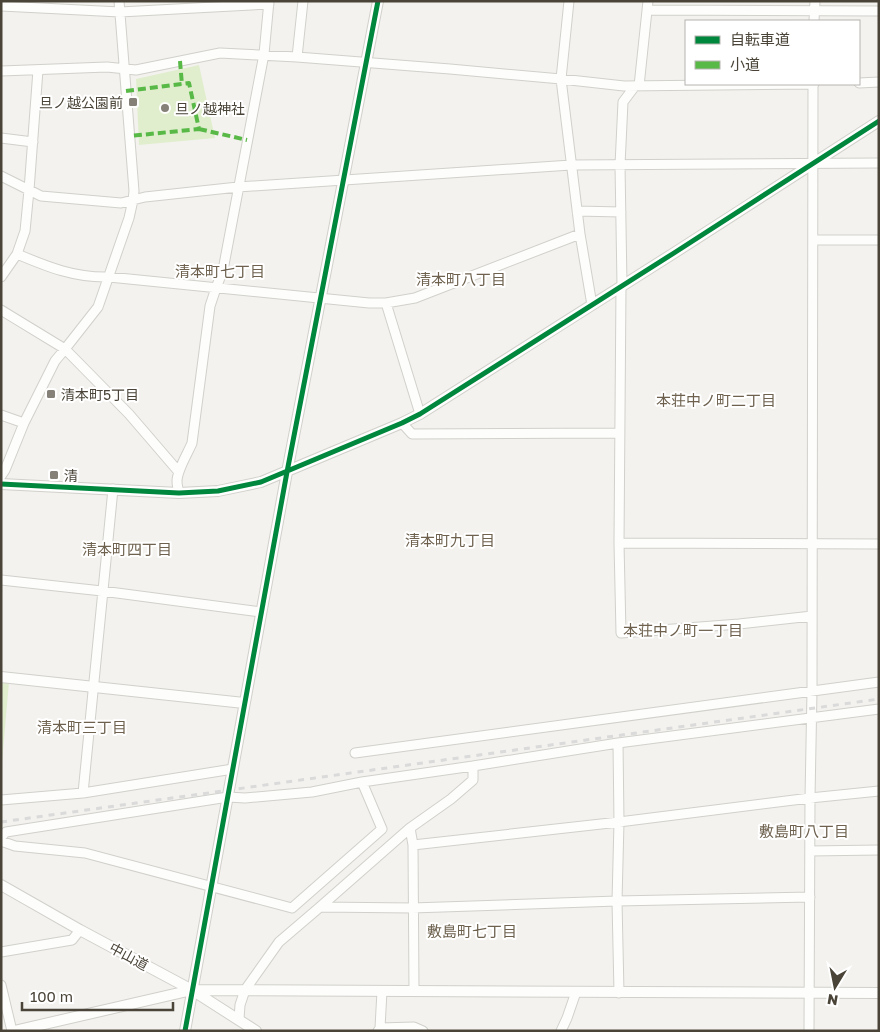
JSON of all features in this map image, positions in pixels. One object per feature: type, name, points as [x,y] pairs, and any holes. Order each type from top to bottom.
[{"type":"street","points":[[1,476],[54,361],[65,350],[98,307],[129,218],[134,190],[119,1]]},
{"type":"street","points":[[297,57],[303,1]]},
{"type":"street","points":[[185,1031],[287,472],[378,1]]},
{"type":"street","points":[[569,1],[561,79],[580,234],[592,305]]},
{"type":"street","points":[[1,6],[120,12],[269,2],[264,54],[223,270],[210,306],[192,443],[178,471],[179,493]]},
{"type":"street","points":[[812,616],[621,633],[619,543],[622,286],[620,165],[623,102],[637,86],[648,6],[815,6],[879,11]]},
{"type":"street","points":[[814,20],[815,6]]},
{"type":"street","points":[[1,71],[107,67],[136,70],[220,53],[264,54],[624,86],[726,85]]},
{"type":"street","points":[[1,277],[17,254],[25,230],[38,70]]},
{"type":"street","points":[[860,83],[879,82]]},
{"type":"street","points":[[809,1031],[814,85]]},
{"type":"street","points":[[1,484],[179,493],[218,491],[261,482],[287,472],[402,424],[420,414],[879,121]]},
{"type":"street","points":[[1,138],[33,142]]},
{"type":"street","points":[[1,176],[41,196],[122,203],[146,197],[238,187],[571,165],[879,163]]},
{"type":"street","points":[[577,211],[621,212]]},
{"type":"street","points":[[17,254],[71,274],[369,303],[386,303],[415,298],[580,234]]},
{"type":"street","points":[[813,240],[879,240]]},
{"type":"street","points":[[386,303],[420,414]]},
{"type":"street","points":[[1,310],[65,350],[129,414],[178,471]]},
{"type":"street","points":[[1,415],[24,423]]},
{"type":"street","points":[[402,424],[412,434],[620,433]]},
{"type":"street","points":[[83,793],[113,489]]},
{"type":"street","points":[[619,543],[879,544]]},
{"type":"street","points":[[1,580],[261,612]]},
{"type":"street","points":[[1,676],[244,702]]},
{"type":"street","points":[[355,753],[879,682]]},
{"type":"street","points":[[1,837],[6,832],[228,797],[245,798],[312,792],[362,782],[618,743],[879,709]]},
{"type":"street","points":[[618,743],[617,901],[619,992]]},
{"type":"street","points":[[238,1020],[245,990],[279,942],[410,828],[451,799],[473,780],[473,766]]},
{"type":"street","points":[[1,800],[83,793],[233,769]]},
{"type":"street","points":[[1,841],[15,846],[85,853],[292,908],[382,829],[362,782]]},
{"type":"street","points":[[413,845],[879,791]]},
{"type":"street","points":[[410,828],[413,845],[414,991]]},
{"type":"street","points":[[810,851],[879,850]]},
{"type":"street","name":"中山道","points":[[1,885],[192,990],[256,1031]]},
{"type":"street","points":[[320,907],[412,908],[810,897]]},
{"type":"street","points":[[1,952],[72,940],[80,930]]},
{"type":"street","points":[[1,985],[13,1031],[192,990],[879,993]]},
{"type":"street","points":[[382,991],[379,1029],[414,1027],[423,1031]]},
{"type":"street","points":[[561,1031],[576,992]]},
{"type":"green space","points":[[199,65],[215,138],[139,145],[136,79]]},
{"type":"green space","points":[[1,681],[9,682],[1,774]]},
{"type":"railway","points":[[1,822],[879,699]]},
{"type":"marked path","points":[[180,61],[182,85]]},
{"type":"marked path","points":[[126,91],[189,83],[199,129],[130,136]]},
{"type":"marked path","points":[[199,129],[247,140]]},
{"type":"cycle path","points":[[185,1031],[287,472],[378,1]]},
{"type":"cycle path","points":[[1,484],[179,493],[218,491],[261,482],[420,414],[879,121]]},
{"type":"place","name":"旦ノ越公園前","points":[[133,102]]},
{"type":"place","name":"旦ノ越神社","points":[[165,108]]},
{"type":"place","name":"清本町5丁目","points":[[51,394]]},
{"type":"place","name":"清","points":[[54,475]]},
{"type":"district","name":"清本町七丁目","points":[[220,271]]},
{"type":"district","name":"清本町八丁目","points":[[461,279]]},
{"type":"district","name":"本荘中ノ町二丁目","points":[[716,400]]},
{"type":"district","name":"清本町九丁目","points":[[450,540]]},
{"type":"district","name":"清本町四丁目","points":[[127,549]]},
{"type":"district","name":"本荘中ノ町一丁目","points":[[683,630]]},
{"type":"district","name":"清本町三丁目","points":[[82,727]]},
{"type":"district","name":"敷島町八丁目","points":[[804,831]]},
{"type":"district","name":"敷島町七丁目","points":[[472,931]]}]
